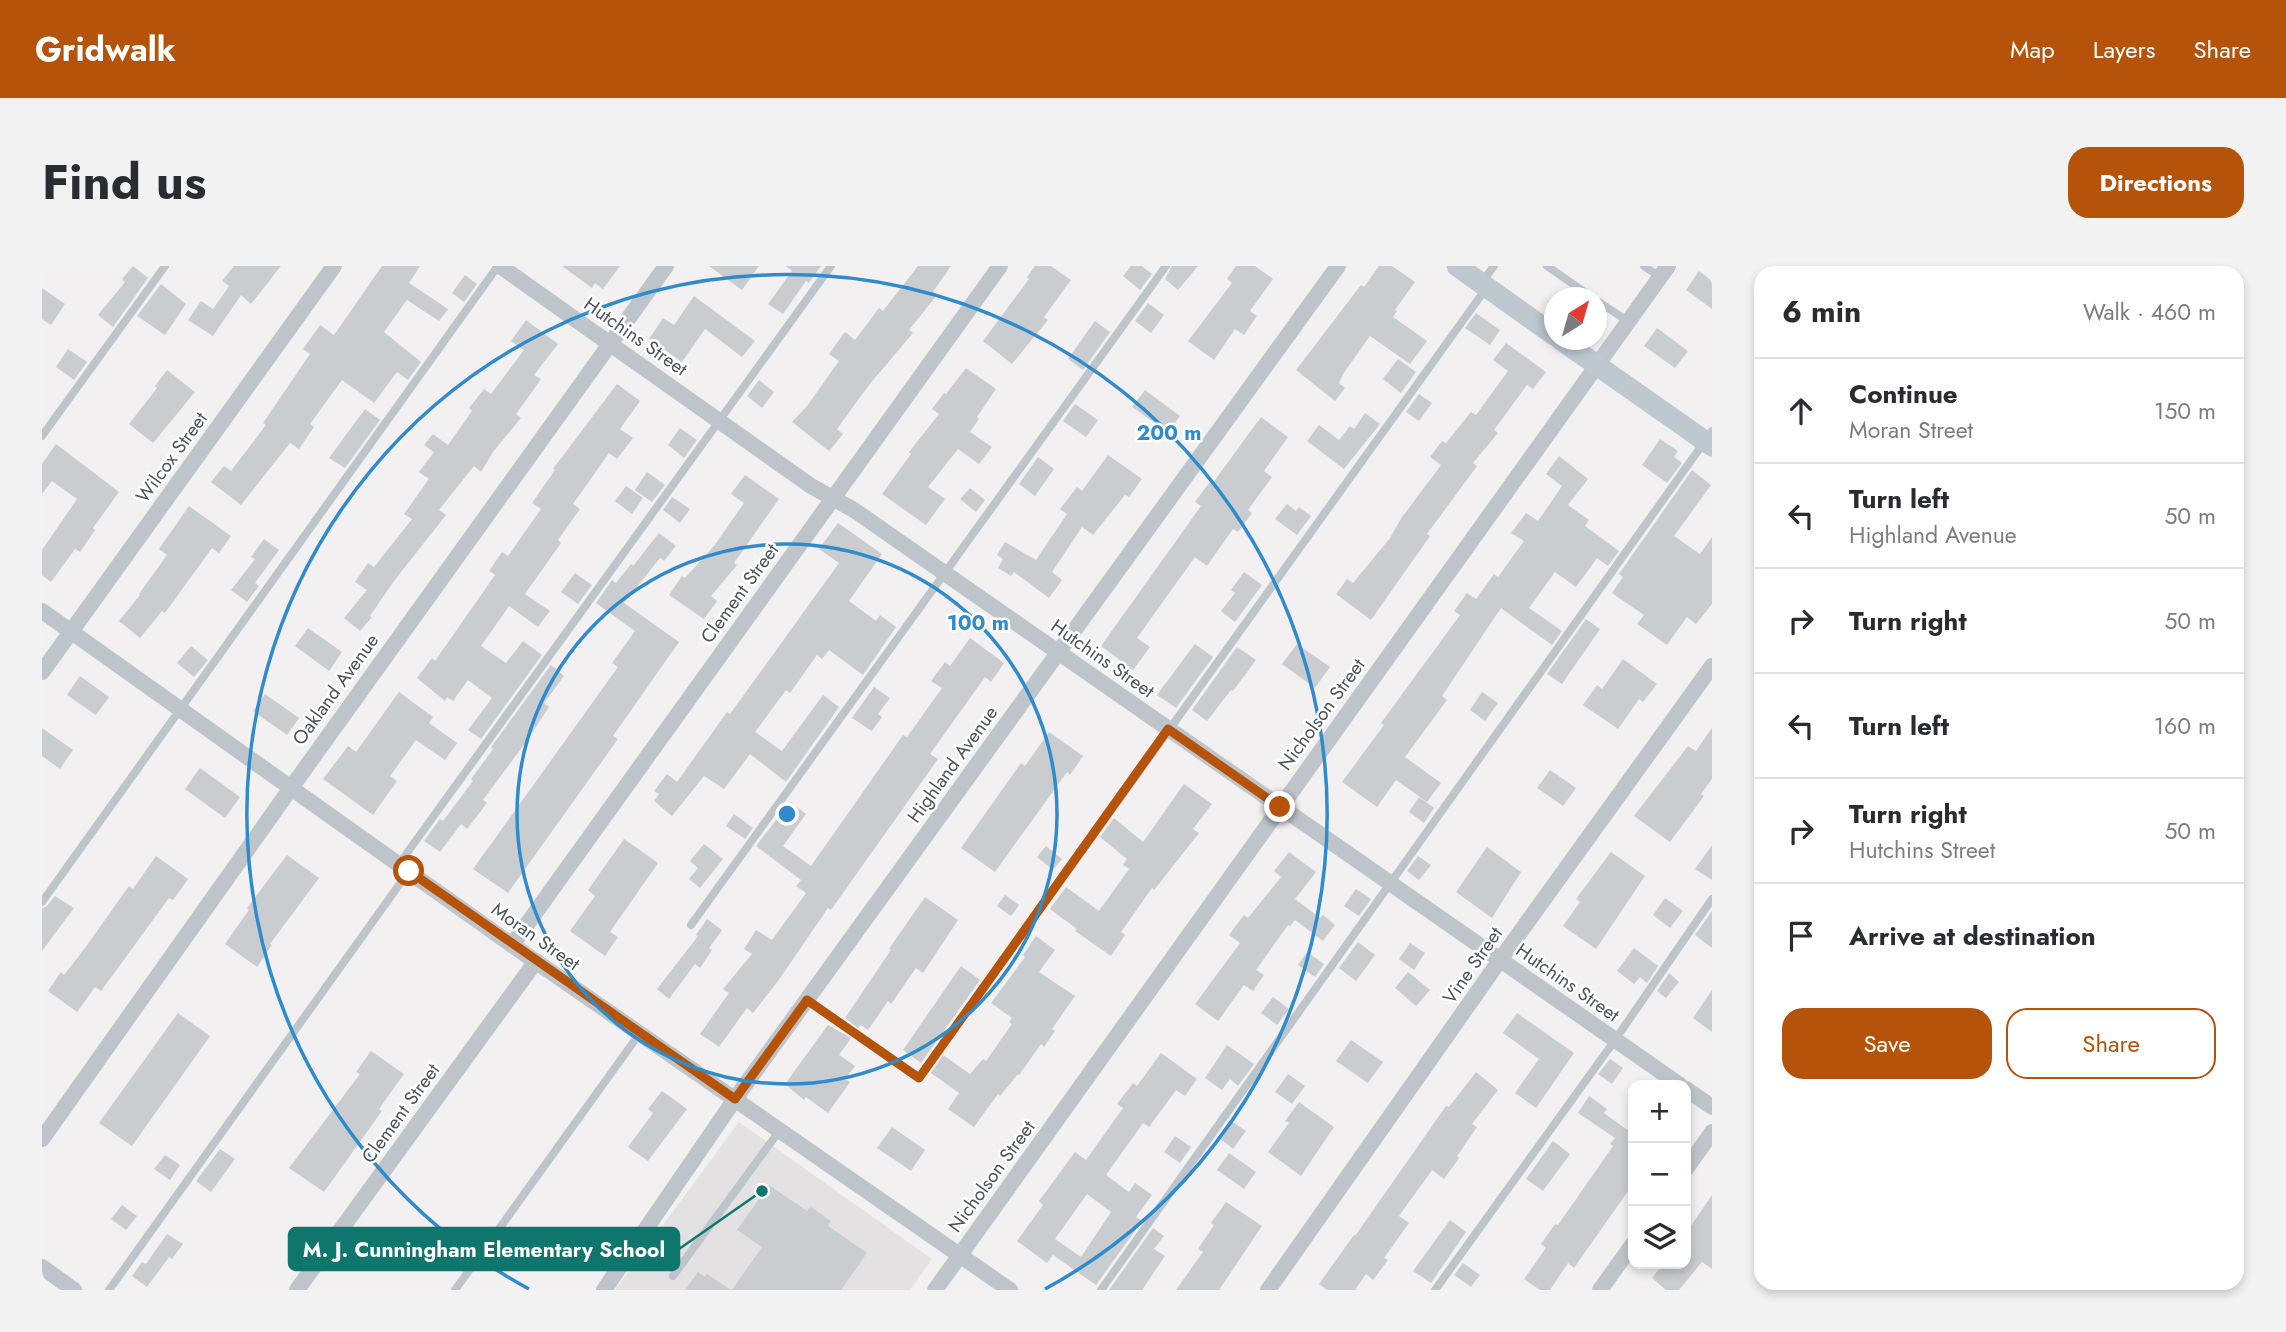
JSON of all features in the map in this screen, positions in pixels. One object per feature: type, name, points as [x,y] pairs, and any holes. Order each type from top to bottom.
[{"type":"street","name":"Wilcox Street","points":[[42,672],[334,266]]},
{"type":"street","name":"Hutchins Street","points":[[499,266],[720,422],[944,572],[1673,1080]]},
{"type":"street","name":"Oakland Avenue","points":[[42,1139],[666,266]]},
{"type":"street","name":"Clement Street","points":[[512,945],[1000,266]]},
{"type":"street","name":"Highland Avenue","points":[[604,1290],[735,1099],[1338,266]]},
{"type":"street","points":[[1457,266],[1544,327]]},
{"type":"street","name":"Nicholson Street","points":[[935,1290],[1664,272]]},
{"type":"street","points":[[1575,350],[1710,440]]},
{"type":"street","name":"Moran Street","points":[[42,611],[512,945],[1010,1290]]},
{"type":"street","name":"Vine Street","points":[[1268,1290],[1500,960],[1712,666]]},
{"type":"street","name":"Clement Street","points":[[297,1290],[536,961]]},
{"type":"street","points":[[1691,1092],[1712,1107]]},
{"type":"street","points":[[1691,1163],[1712,1132]]},
{"type":"street","points":[[1600,1290],[1628,1251]]},
{"type":"street","points":[[42,1267],[74,1290]]},
{"type":"lane","points":[[42,436],[165,266]]},
{"type":"lane","points":[[42,902],[499,266]]},
{"type":"lane","points":[[109,1290],[831,266]]},
{"type":"lane","points":[[691,925],[1166,266]]},
{"type":"lane","points":[[807,1000],[919,1078],[1484,285],[1494,266]]},
{"type":"lane","points":[[1547,266],[1578,287]]},
{"type":"lane","points":[[1644,266],[1664,272]]},
{"type":"lane","points":[[1607,307],[1629,321]]},
{"type":"lane","points":[[1101,1290],[1390,883],[1710,440]]},
{"type":"lane","points":[[1435,1290],[1615,1040],[1712,899]]},
{"type":"lane","points":[[455,1290],[640,1033]]},
{"type":"lane","points":[[673,1276],[780,1130]]},
{"type":"shaded area","points":[[739,1122],[932,1259],[910,1290],[615,1290]]},
{"type":"building","points":[[133,266],[148,278],[113,327],[98,315],[125,282],[122,279]]},
{"type":"building","points":[[234,266],[281,266],[251,304],[241,295],[213,336],[188,320],[201,301],[213,309],[229,286],[222,281]]},
{"type":"building","points":[[382,266],[420,266],[409,283],[448,309],[439,321],[407,300],[384,332],[421,362],[408,380],[397,372],[374,403],[342,380],[310,424],[314,427],[299,449],[290,443],[241,505],[211,482],[224,466],[231,471],[266,425],[263,423],[310,354],[303,349],[320,325],[334,335]]},
{"type":"building","points":[[562,266],[620,266],[603,289],[595,283],[592,288]]},
{"type":"building","points":[[709,266],[759,266],[742,290]]},
{"type":"building","points":[[786,266],[821,266],[809,283],[806,281],[783,314],[768,304],[792,271]]},
{"type":"building","points":[[918,266],[951,266],[933,292],[937,295],[909,330],[913,333],[869,385],[837,429],[843,434],[829,451],[792,422],[807,406],[839,361],[829,354],[845,332],[855,340],[879,308],[883,311]]},
{"type":"building","points":[[1035,266],[1051,266],[1071,280],[1044,317],[1048,320],[1012,364],[983,341],[1029,279],[1027,277]]},
{"type":"building","points":[[1131,266],[1142,266],[1152,274],[1140,290],[1123,276]]},
{"type":"building","points":[[1172,266],[1198,266],[1178,290],[1165,279]]},
{"type":"building","points":[[1236,266],[1255,266],[1273,279],[1250,311],[1257,316],[1244,335],[1235,329],[1214,360],[1188,341],[1232,283],[1227,279]]},
{"type":"building","points":[[1379,266],[1392,266],[1415,282],[1393,317],[1427,341],[1410,364],[1370,336],[1343,374],[1339,383],[1345,388],[1335,401],[1296,370],[1361,285],[1364,287]]},
{"type":"building","points":[[1699,271],[1712,281],[1712,309],[1686,290]]},
{"type":"building","points":[[465,275],[477,284],[464,302],[452,293]]},
{"type":"building","points":[[161,284],[186,304],[165,335],[137,316]]},
{"type":"building","points":[[42,288],[65,304],[51,325],[42,319]]},
{"type":"building","points":[[694,296],[755,341],[742,357],[705,329],[682,362],[649,339],[663,318],[674,325]]},
{"type":"building","points":[[1148,303],[1164,315],[1151,333],[1135,321]]},
{"type":"building","points":[[1476,313],[1500,330],[1490,345],[1465,328]]},
{"type":"building","points":[[526,320],[558,344],[534,375],[541,379],[516,414],[521,418],[493,452],[481,472],[474,466],[439,510],[446,515],[394,581],[360,631],[344,618],[367,590],[355,582],[368,563],[374,567],[412,519],[404,514],[429,479],[419,472],[434,452],[424,445],[433,434],[448,445],[472,411],[469,408],[484,389],[491,394],[524,350],[511,341]]},
{"type":"building","points":[[1095,321],[1110,332],[1083,370],[1068,359]]},
{"type":"building","points":[[1657,328],[1688,351],[1675,368],[1644,346]]},
{"type":"building","points":[[1506,343],[1546,372],[1533,389],[1527,385],[1494,430],[1498,433],[1473,463],[1477,466],[1427,534],[1430,536],[1371,620],[1336,594],[1347,579],[1353,583],[1390,538],[1402,517],[1441,465],[1430,457],[1442,441],[1446,443],[1471,412],[1476,415],[1508,371],[1493,360]]},
{"type":"building","points":[[68,349],[87,362],[74,380],[56,367]]},
{"type":"building","points":[[1398,359],[1416,372],[1401,393],[1383,379]]},
{"type":"building","points":[[966,368],[996,389],[970,432],[992,447],[979,464],[958,449],[928,487],[945,499],[926,525],[882,494],[911,454],[909,452],[939,414],[932,409]]},
{"type":"building","points":[[167,370],[195,392],[153,443],[129,424],[157,388],[155,386]]},
{"type":"building","points":[[759,380],[774,392],[762,408],[747,396]]},
{"type":"building","points":[[617,384],[640,401],[620,429],[633,438],[617,459],[609,453],[573,504],[580,509],[558,540],[561,543],[525,594],[550,611],[538,627],[509,606],[481,646],[506,663],[523,641],[542,655],[481,739],[468,730],[492,698],[468,680],[453,701],[447,697],[445,701],[417,678],[432,658],[435,661],[495,575],[489,571],[502,552],[508,556],[541,509],[532,503],[555,470],[553,469]]},
{"type":"building","points":[[1145,390],[1180,416],[1168,432],[1132,407]]},
{"type":"building","points":[[1419,394],[1432,403],[1419,421],[1406,412]]},
{"type":"building","points":[[1075,404],[1098,420],[1086,437],[1063,421]]},
{"type":"building","points":[[365,409],[380,420],[345,468],[329,458]]},
{"type":"building","points":[[1365,413],[1380,424],[1344,469],[1307,441],[1319,425],[1339,440],[1350,426],[1354,429]]},
{"type":"building","points":[[1261,417],[1288,437],[1264,471],[1272,477],[1248,510],[1252,513],[1238,532],[1233,529],[1207,566],[1195,557],[1137,638],[1150,647],[1133,670],[1101,646],[1201,506],[1195,502],[1209,483],[1212,484]]},
{"type":"building","points":[[680,428],[697,440],[684,458],[668,445]]},
{"type":"building","points":[[1660,439],[1678,451],[1674,457],[1682,463],[1667,483],[1642,465]]},
{"type":"building","points":[[56,444],[119,492],[93,528],[95,530],[80,552],[75,549],[51,582],[42,575],[42,550],[77,499],[52,481],[42,494],[42,464]]},
{"type":"building","points":[[1108,455],[1142,479],[1129,497],[1125,495],[1093,535],[1082,527],[1052,572],[1062,580],[1049,598],[1014,572],[1011,576],[998,568],[1003,559],[997,555],[1005,542],[1036,560],[1067,514],[1060,509],[1077,487],[1082,491]]},
{"type":"building","points":[[1559,456],[1588,479],[1568,505],[1589,520],[1585,526],[1619,551],[1608,566],[1597,558],[1576,587],[1555,572],[1529,608],[1562,631],[1552,645],[1501,608],[1442,696],[1447,700],[1405,757],[1441,783],[1427,802],[1396,780],[1377,807],[1342,782],[1384,725],[1381,723],[1460,615],[1454,611],[1467,593],[1476,599],[1494,574],[1498,577],[1524,541],[1511,533],[1526,513],[1538,521],[1562,486],[1546,474]]},
{"type":"building","points":[[1038,457],[1054,469],[1035,496],[1019,484]]},
{"type":"building","points":[[1692,470],[1711,485],[1674,536],[1700,554],[1712,537],[1712,604],[1696,624],[1687,617],[1667,645],[1637,624],[1644,615],[1612,593],[1623,577],[1619,574]]},
{"type":"building","points":[[647,472],[665,485],[652,502],[635,490]]},
{"type":"building","points":[[745,475],[779,499],[734,563],[737,565],[711,596],[717,601],[704,619],[669,595],[682,576],[685,578],[714,546],[744,503],[731,494]]},
{"type":"building","points":[[626,486],[643,498],[632,514],[615,501]]},
{"type":"building","points":[[970,488],[985,500],[976,512],[960,499]]},
{"type":"building","points":[[672,497],[690,509],[680,523],[663,510]]},
{"type":"building","points":[[1287,504],[1296,511],[1299,507],[1311,516],[1297,535],[1275,519]]},
{"type":"building","points":[[189,506],[231,536],[219,553],[212,548],[165,613],[162,611],[140,638],[119,621],[167,555],[159,549]]},
{"type":"building","points":[[838,523],[882,554],[849,601],[876,621],[880,615],[896,627],[863,675],[829,650],[822,659],[817,655],[790,693],[786,690],[755,732],[782,751],[823,695],[839,707],[786,782],[750,754],[724,789],[704,776],[672,816],[654,801],[659,794],[654,791],[667,774],[677,782],[727,712],[730,714],[839,563],[819,549]]},
{"type":"building","points":[[659,533],[676,546],[664,561],[660,558],[624,603],[679,642],[613,736],[618,739],[508,893],[473,869],[618,667],[612,663],[635,631],[596,603],[612,580],[616,583],[631,564],[633,566]]},
{"type":"building","points":[[264,539],[279,550],[255,583],[259,586],[247,602],[231,590],[255,559],[251,557]]},
{"type":"building","points":[[1244,572],[1262,585],[1235,622],[1221,611],[1235,593],[1231,590]]},
{"type":"building","points":[[575,573],[592,585],[578,604],[561,592]]},
{"type":"building","points":[[1586,619],[1600,629],[1562,684],[1547,674]]},
{"type":"building","points":[[308,628],[342,652],[329,671],[295,646]]},
{"type":"building","points":[[970,638],[1004,663],[991,682],[985,677],[930,754],[938,759],[831,910],[828,908],[753,1013],[747,1008],[719,1047],[700,1034],[729,993],[723,989],[752,954],[744,949],[756,930],[772,940],[806,893],[796,886],[801,880],[756,846],[790,802],[806,814],[783,846],[811,866],[903,735],[907,737],[942,688],[931,681],[945,662],[950,666]]},
{"type":"building","points":[[1195,644],[1213,657],[1176,708],[1157,695]]},
{"type":"building","points":[[1297,644],[1330,667],[1315,688],[1282,664]]},
{"type":"building","points":[[191,646],[208,660],[194,677],[177,663]]},
{"type":"building","points":[[1237,647],[1256,660],[1207,721],[1192,710]]},
{"type":"building","points":[[1623,659],[1657,684],[1643,702],[1639,699],[1618,729],[1583,705],[1597,685],[1602,689]]},
{"type":"building","points":[[551,665],[564,676],[544,703],[549,707],[483,800],[487,803],[467,829],[461,824],[440,852],[424,841],[473,781],[471,779],[493,749],[491,747]]},
{"type":"building","points":[[80,676],[109,697],[96,715],[67,695]]},
{"type":"building","points":[[874,687],[890,698],[878,714],[882,717],[872,731],[852,718]]},
{"type":"building","points":[[399,692],[433,717],[429,723],[457,743],[445,760],[416,740],[390,776],[397,781],[373,815],[323,779],[348,746],[356,752]]},
{"type":"building","points":[[1482,692],[1498,703],[1485,721],[1470,710]]},
{"type":"building","points":[[265,694],[299,718],[287,735],[253,711]]},
{"type":"building","points":[[42,728],[73,750],[60,769],[42,756]]},
{"type":"building","points":[[1712,728],[1712,779],[1701,794],[1704,796],[1670,842],[1634,816],[1688,746],[1696,751]]},
{"type":"building","points":[[1049,732],[1083,756],[1070,775],[1067,772],[995,872],[961,848],[1021,763],[1025,766]]},
{"type":"building","points":[[200,768],[240,797],[225,818],[185,789]]},
{"type":"building","points":[[1550,770],[1576,788],[1563,806],[1537,788]]},
{"type":"building","points":[[1184,784],[1212,804],[1193,829],[1199,833],[1154,890],[1152,888],[1121,932],[1125,935],[1111,956],[1075,931],[1077,929],[1050,909],[1066,887],[1099,911],[1129,869],[1123,865],[1127,859],[1100,837],[1114,818],[1143,842]]},
{"type":"building","points":[[1419,797],[1434,808],[1424,823],[1409,812]]},
{"type":"building","points":[[734,814],[753,828],[745,839],[726,826]]},
{"type":"building","points":[[624,839],[658,863],[610,932],[618,937],[605,956],[570,931],[595,896],[588,890]]},
{"type":"building","points":[[704,844],[723,859],[700,888],[689,879],[698,868],[690,861]]},
{"type":"building","points":[[1712,845],[1712,880],[1695,869]]},
{"type":"building","points":[[1046,846],[1062,859],[1053,870],[1037,857]]},
{"type":"building","points":[[1487,847],[1521,872],[1492,918],[1456,892]]},
{"type":"building","points":[[1289,852],[1316,872],[1295,899],[1320,918],[1323,915],[1335,925],[1323,941],[1295,920],[1288,925],[1256,970],[1264,975],[1253,991],[1244,985],[1218,1021],[1195,1004],[1240,943],[1229,935],[1244,915],[1248,918],[1281,877],[1274,871]]},
{"type":"building","points":[[1611,852],[1645,876],[1596,949],[1563,926],[1580,902],[1576,899]]},
{"type":"building","points":[[287,855],[319,878],[270,944],[272,945],[257,967],[225,944],[249,910],[247,908]]},
{"type":"building","points":[[156,856],[188,879],[173,900],[169,898],[101,991],[95,987],[77,1012],[48,991],[61,972],[64,975],[85,948],[129,886],[133,889]]},
{"type":"building","points":[[1418,856],[1431,865],[1419,880],[1407,871]]},
{"type":"building","points":[[1356,889],[1371,899],[1359,916],[1344,906]]},
{"type":"building","points":[[1005,895],[1019,905],[1011,916],[997,906]]},
{"type":"building","points":[[55,896],[74,908],[42,951],[42,909]]},
{"type":"building","points":[[925,897],[958,920],[923,973],[916,968],[891,1004],[888,1001],[868,1030],[861,1025],[858,1028],[845,1018]]},
{"type":"building","points":[[1665,898],[1683,911],[1670,928],[1653,915]]},
{"type":"building","points":[[1712,911],[1712,948],[1695,935]]},
{"type":"building","points":[[707,919],[722,930],[709,948],[712,950],[700,968],[695,964],[669,999],[657,989],[698,936],[696,935]]},
{"type":"building","points":[[1036,936],[1055,950],[1039,972],[1075,996],[1052,1029],[1055,1031],[1044,1047],[1041,1044],[1019,1075],[1000,1096],[998,1094],[974,1127],[948,1109],[959,1093],[931,1073],[943,1055],[970,1074],[983,1059],[986,1061],[1012,1024],[1009,1022],[1012,1018],[991,1003],[1025,957],[1023,955]]},
{"type":"building","points":[[1358,942],[1375,955],[1356,981],[1339,968]]},
{"type":"building","points":[[1410,943],[1425,953],[1414,970],[1399,959]]},
{"type":"building","points":[[1634,948],[1658,966],[1647,983],[1640,977],[1634,984],[1617,971]]},
{"type":"building","points":[[1307,952],[1324,964],[1315,977],[1298,965]]},
{"type":"building","points":[[961,966],[980,980],[921,1063],[903,1050]]},
{"type":"building","points":[[1408,972],[1430,990],[1416,1006],[1395,988]]},
{"type":"building","points":[[1669,973],[1679,982],[1666,998],[1657,991]]},
{"type":"building","points":[[1712,990],[1712,1032],[1693,1018]]},
{"type":"building","points":[[1273,997],[1289,1009],[1277,1025],[1261,1013]]},
{"type":"building","points":[[178,1013],[210,1036],[132,1146],[99,1123]]},
{"type":"building","points":[[1517,1013],[1574,1053],[1536,1108],[1515,1093],[1539,1059],[1503,1033]]},
{"type":"building","points":[[828,1025],[851,1038],[839,1055],[855,1066],[845,1079],[850,1082],[828,1113],[806,1097],[804,1100],[785,1084]]},
{"type":"building","points":[[1351,1040],[1383,1062],[1368,1083],[1336,1061]]},
{"type":"building","points":[[1227,1045],[1254,1064],[1238,1086],[1230,1079],[1222,1090],[1205,1078]]},
{"type":"building","points":[[371,1051],[404,1074],[379,1109],[382,1111],[324,1192],[289,1168],[360,1074],[356,1072]]},
{"type":"building","points":[[1161,1053],[1197,1079],[1185,1096],[1176,1090],[1149,1127],[1143,1123],[1106,1175],[1129,1192],[1135,1183],[1152,1195],[1136,1217],[1142,1221],[1096,1285],[1053,1255],[1047,1263],[1017,1241],[1043,1205],[1039,1201],[1075,1152],[1086,1160],[1123,1108],[1117,1104],[1133,1083],[1137,1086]],"holes":[[[1087,1194],[1111,1212],[1081,1257],[1055,1239]]]},
{"type":"building","points":[[1610,1059],[1623,1068],[1612,1084],[1598,1074]]},
{"type":"building","points":[[1476,1072],[1498,1090],[1472,1124],[1477,1127],[1457,1156],[1459,1158],[1444,1179],[1432,1170],[1399,1216],[1409,1223],[1384,1258],[1388,1260],[1373,1280],[1366,1274],[1355,1290],[1327,1290],[1319,1284],[1446,1106],[1449,1107]]},
{"type":"building","points":[[1288,1074],[1305,1086],[1292,1104],[1275,1092]]},
{"type":"building","points":[[662,1091],[687,1109],[648,1161],[628,1147],[653,1113],[648,1109]]},
{"type":"building","points":[[1589,1096],[1607,1109],[1604,1113],[1628,1130],[1628,1191],[1574,1268],[1568,1263],[1550,1290],[1540,1290],[1524,1279],[1546,1248],[1541,1244],[1555,1224],[1558,1225],[1613,1146],[1610,1144],[1615,1138],[1578,1113]]},
{"type":"building","points":[[1299,1102],[1334,1127],[1301,1176],[1268,1152],[1289,1123],[1285,1121]]},
{"type":"building","points":[[1230,1120],[1246,1131],[1233,1149],[1218,1137]]},
{"type":"building","points":[[892,1127],[925,1150],[911,1171],[877,1148]]},
{"type":"building","points":[[1175,1136],[1191,1147],[1180,1163],[1164,1152]]},
{"type":"building","points":[[1553,1141],[1570,1154],[1543,1191],[1526,1179]]},
{"type":"building","points":[[220,1149],[235,1159],[211,1192],[196,1181]]},
{"type":"building","points":[[1229,1153],[1256,1172],[1244,1189],[1217,1170]]},
{"type":"building","points":[[165,1155],[180,1165],[170,1180],[154,1169]]},
{"type":"building","points":[[769,1185],[807,1211],[811,1207],[831,1221],[828,1226],[867,1253],[841,1290],[732,1290],[762,1247],[737,1230]]},
{"type":"building","points":[[1712,1195],[1712,1269],[1702,1262],[1679,1290],[1666,1290],[1652,1278],[1659,1269],[1691,1269],[1691,1226]]},
{"type":"building","points":[[1226,1202],[1262,1226],[1219,1290],[1176,1290],[1203,1252],[1198,1249],[1214,1225],[1211,1223]]},
{"type":"building","points":[[122,1205],[137,1216],[126,1230],[111,1219]]},
{"type":"building","points":[[1450,1220],[1466,1232],[1431,1283],[1413,1271]]},
{"type":"building","points":[[1153,1228],[1164,1236],[1154,1249],[1165,1256],[1142,1290],[1109,1290]]},
{"type":"building","points":[[167,1234],[183,1244],[172,1259],[169,1257],[147,1287],[132,1276],[142,1262],[146,1264]]},
{"type":"building","points":[[1463,1263],[1480,1275],[1471,1287],[1454,1275]]},
{"type":"building","points":[[698,1272],[705,1277],[707,1274],[731,1290],[685,1290]]},
{"type":"place","name":"M. J. Cunningham Elementary School","points":[[762,1191]]},
{"type":"route","points":[[409,871],[735,1099],[807,1000],[919,1078],[1168,729],[1280,807]]}]
